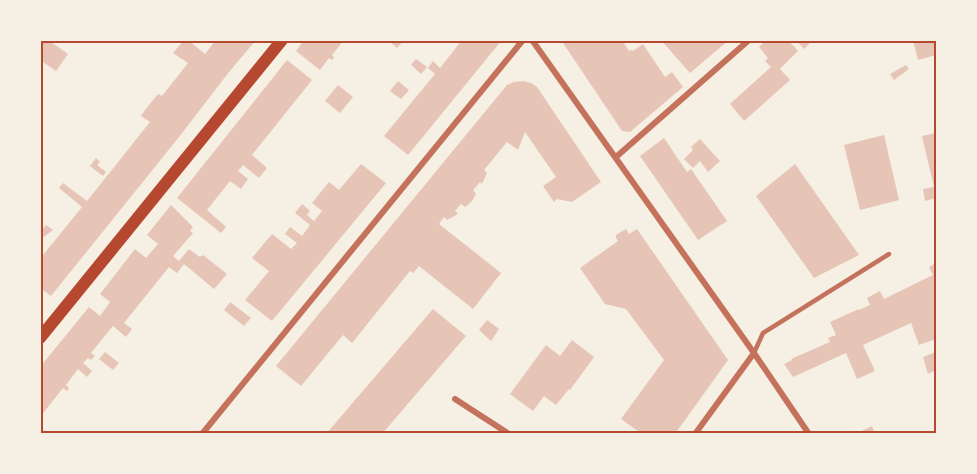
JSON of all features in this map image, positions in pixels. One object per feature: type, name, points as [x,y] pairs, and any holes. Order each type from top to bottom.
[{"type":"main road","points":[[40,338],[282,40]]},
{"type":"street","points":[[202,434],[524,40]]},
{"type":"street","points":[[532,40],[809,434]]},
{"type":"street","points":[[616,157],[749,40]]},
{"type":"street","points":[[695,434],[754,353]]},
{"type":"street","points":[[455,399],[509,434]]},
{"type":"lane","points":[[754,353],[763,333],[889,254]]},
{"type":"building","points":[[40,40],[53,40],[51,42],[68,54],[56,71],[40,60]]},
{"type":"building","points":[[184,40],[188,40],[205,54],[216,40],[256,40],[51,296],[40,288],[40,253],[43,255],[82,207],[59,188],[63,183],[87,201],[150,122],[141,116],[145,110],[158,94],[162,96],[188,63],[173,53]]},
{"type":"building","points":[[304,40],[344,40],[332,55],[334,57],[332,60],[329,58],[320,70],[296,51]]},
{"type":"building","points":[[388,40],[404,40],[397,48]]},
{"type":"building","points":[[462,40],[502,40],[408,155],[384,136],[435,74],[428,68],[433,61],[440,68]]},
{"type":"building","points":[[561,40],[602,40],[603,42],[622,40],[629,51],[643,44],[665,77],[672,72],[683,87],[630,132],[622,131]]},
{"type":"building","points":[[661,40],[729,40],[690,73]]},
{"type":"building","points":[[766,40],[788,40],[798,51],[780,69],[790,80],[744,121],[730,104],[771,67],[765,61],[768,58],[759,47]]},
{"type":"building","points":[[796,40],[813,40],[804,49]]},
{"type":"building","points":[[913,40],[936,40],[936,55],[918,60]]},
{"type":"building","points":[[416,59],[427,67],[421,74],[411,65]]},
{"type":"building","points":[[287,60],[312,80],[252,155],[267,168],[259,178],[243,165],[238,171],[248,179],[241,189],[230,181],[207,210],[226,227],[221,233],[177,198]]},
{"type":"building","points":[[906,65],[909,69],[894,80],[890,74]]},
{"type":"building","points":[[398,81],[409,90],[401,99],[390,91]]},
{"type":"building","points":[[523,81],[537,87],[601,182],[572,202],[557,199],[554,202],[543,186],[556,177],[525,132],[518,150],[507,142],[484,170],[487,173],[482,184],[480,182],[473,190],[476,194],[472,201],[465,207],[461,204],[455,211],[458,214],[447,220],[444,217],[439,224],[501,273],[473,309],[419,266],[413,273],[410,271],[352,343],[343,335],[301,386],[276,366],[507,85]]},
{"type":"building","points":[[338,85],[353,97],[340,113],[325,101]]},
{"type":"building","points":[[936,133],[936,198],[925,201],[923,189],[934,187],[922,136]]},
{"type":"building","points":[[884,135],[899,200],[860,210],[844,145]]},
{"type":"building","points":[[664,138],[687,172],[691,169],[727,221],[698,240],[640,156]]},
{"type":"building","points":[[700,139],[720,161],[708,172],[700,161],[693,168],[684,159],[693,150],[691,147]]},
{"type":"building","points":[[96,158],[100,162],[97,165],[106,172],[103,176],[90,166]]},
{"type":"building","points":[[361,164],[386,183],[272,321],[245,300],[269,271],[252,258],[272,234],[291,249],[297,243],[285,234],[290,227],[302,236],[310,225],[295,213],[302,204],[310,211],[307,215],[314,221],[322,211],[312,203],[329,182],[339,190]]},
{"type":"building","points":[[795,164],[859,255],[814,278],[756,196]]},
{"type":"building","points":[[171,205],[193,227],[190,231],[193,233],[173,256],[179,261],[189,249],[200,257],[203,255],[227,274],[214,289],[184,264],[177,273],[169,267],[124,323],[132,329],[126,337],[113,326],[91,353],[95,356],[83,363],[92,371],[87,377],[78,369],[66,385],[69,388],[67,391],[63,388],[40,417],[40,367],[89,307],[100,316],[110,302],[100,294],[135,249],[146,258],[158,244],[147,235]]},
{"type":"building","points":[[46,225],[53,230],[44,237],[40,233],[40,226],[43,229]]},
{"type":"building","points":[[626,229],[629,234],[637,229],[728,360],[675,434],[642,434],[621,419],[664,360],[626,309],[605,304],[580,268],[618,241],[616,235]]},
{"type":"building","points":[[936,263],[936,339],[919,345],[911,323],[863,345],[875,371],[857,379],[846,353],[793,377],[784,364],[830,342],[828,338],[836,335],[830,322],[870,305],[867,298],[880,291],[884,299],[933,275],[929,267]]},
{"type":"building","points":[[230,302],[251,318],[244,326],[224,310]]},
{"type":"building","points":[[433,309],[466,336],[382,434],[326,434]]},
{"type":"building","points":[[487,320],[499,329],[491,341],[479,330]]},
{"type":"building","points":[[572,340],[594,357],[556,405],[544,396],[533,411],[510,394],[546,345],[560,356]]},
{"type":"building","points":[[105,352],[119,363],[113,370],[99,359]]},
{"type":"building","points":[[936,352],[936,370],[928,374],[923,357]]},
{"type":"building","points":[[872,426],[875,434],[855,434]]}]
